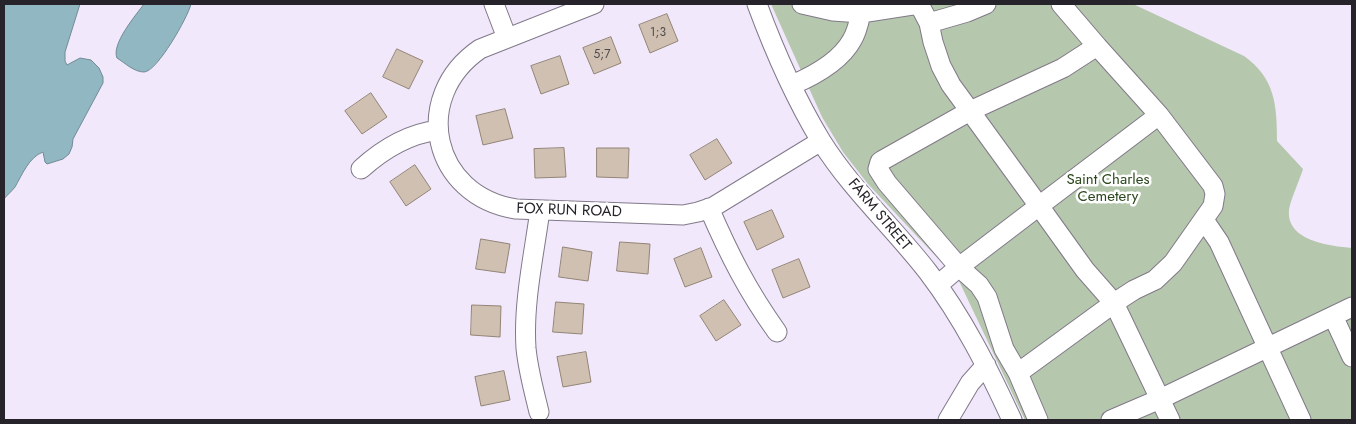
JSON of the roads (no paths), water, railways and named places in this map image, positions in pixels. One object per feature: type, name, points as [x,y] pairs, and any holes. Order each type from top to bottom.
[{"type":"street","points":[[494,4],[507,38]]},
{"type":"street","name":"FOX RUN ROAD","points":[[594,4],[488,45],[473,54],[454,74],[442,98],[438,115],[440,142],[446,159],[455,175],[467,188],[482,198],[498,206],[516,209],[683,215],[709,208],[821,141]]},
{"type":"street","name":"FARM STREET","points":[[757,4],[792,86],[821,141],[857,189],[938,285],[963,323],[986,365],[1012,420]]},
{"type":"street","points":[[802,4],[833,11],[862,13],[919,4],[929,23],[941,66],[951,85],[1085,270],[1114,303],[1170,420]]},
{"type":"street","points":[[929,23],[959,9],[986,4]]},
{"type":"street","points":[[1018,373],[1114,303],[1161,276],[1173,263],[1204,220],[1212,206],[1215,194],[1213,186],[1159,115],[1061,4]]},
{"type":"street","points":[[792,86],[808,78],[843,51],[851,42],[862,13]]},
{"type":"street","points":[[1038,420],[1018,373],[1004,349],[987,297],[979,285],[959,267],[887,183],[878,169],[880,162],[883,160],[970,112],[1063,68],[1098,46]]},
{"type":"street","points":[[938,285],[1159,115]]},
{"type":"street","points":[[360,169],[397,143],[424,132],[438,130]]},
{"type":"street","points":[[709,208],[747,287],[777,332]]},
{"type":"street","points":[[539,412],[526,347],[526,323],[540,210]]},
{"type":"street","points":[[1204,220],[1219,242],[1300,420]]},
{"type":"street","points":[[1111,420],[1160,399],[1352,307]]},
{"type":"street","points":[[1333,316],[1352,357]]},
{"type":"street","points":[[948,420],[970,383],[986,365]]},
{"type":"water","points":[[4,4],[80,4],[65,52],[65,61],[67,65],[80,58],[91,60],[99,68],[103,77],[103,83],[73,139],[69,154],[63,159],[47,164],[43,152],[38,154],[30,162],[15,187],[4,199]]},
{"type":"water","points":[[144,4],[191,4],[189,11],[164,54],[150,70],[140,72],[117,58],[116,52],[125,30]]},
{"type":"park label","name":"Saint Charles Cemetery","points":[[1108,188]]}]
